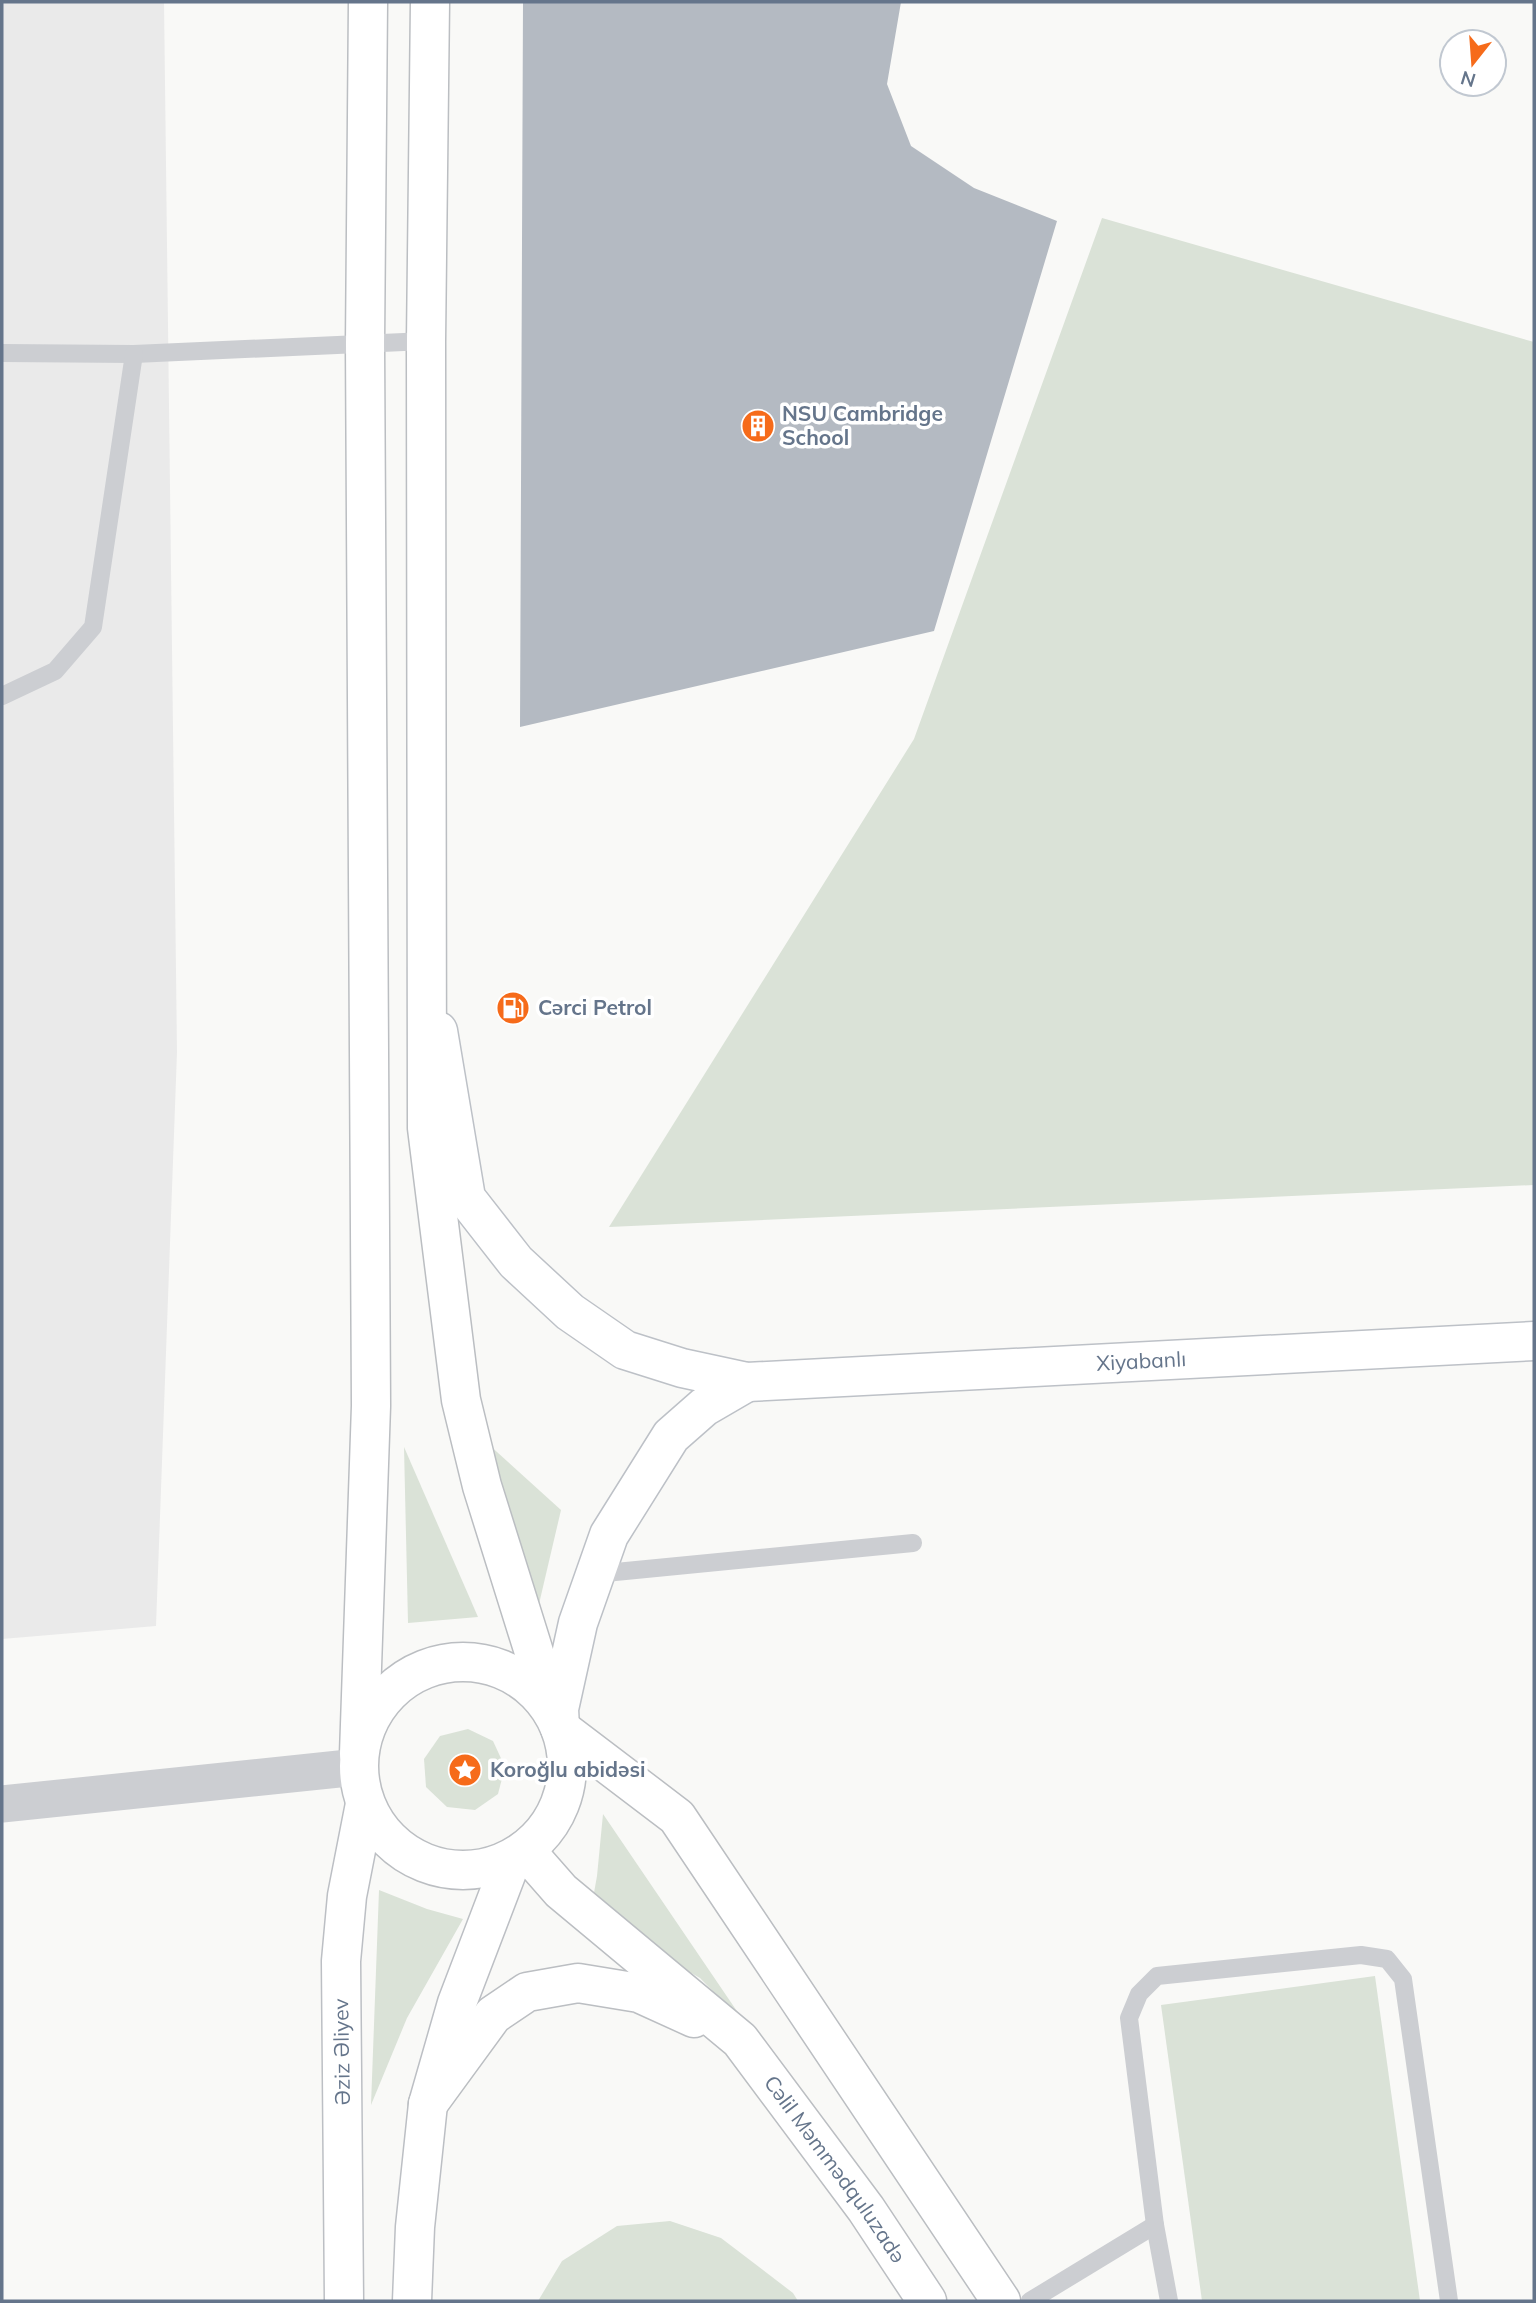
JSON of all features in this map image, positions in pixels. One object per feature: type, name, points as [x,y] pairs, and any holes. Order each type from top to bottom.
[{"type":"main road","points":[[368,2],[365,344],[371,1406],[358,1761],[365,1804],[377,1826],[394,1844],[415,1859],[438,1867],[463,1870],[488,1867],[518,1854],[541,1835],[564,1795],[567,1761],[557,1721],[482,1486],[461,1401],[427,1128],[426,341],[430,2]]},
{"type":"main road","points":[[427,967],[466,1198],[516,1262],[570,1312],[625,1350],[682,1368],[747,1382]]},
{"type":"main road","name":"Xiyabanlı","points":[[747,1382],[1534,1342]]},
{"type":"main road","points":[[557,1721],[575,1635],[609,1535],[671,1436],[704,1407],[747,1382]]},
{"type":"main road","points":[[358,1761],[362,1735],[370,1716],[388,1693],[412,1674],[451,1662],[471,1662],[491,1665],[527,1683],[541,1697],[557,1721],[677,1817],[1001,2301]]},
{"type":"main road","name":"Əziz Əliyev","points":[[344,2301],[341,1961],[347,1896],[365,1804]]},
{"type":"main road","points":[[412,2301],[415,2227],[428,2104],[457,2003],[518,1854]]},
{"type":"main road","name":"Cəlil Məmmədquluzadə","points":[[518,1854],[740,2039],[866,2209],[928,2301]]},
{"type":"main road","points":[[428,2104],[493,2015],[527,1992],[578,1983],[639,1993],[740,2039]]},
{"type":"street","points":[[2,1804],[358,1761]]},
{"type":"lane","points":[[2,354],[134,354],[426,341]]},
{"type":"lane","points":[[2,696],[55,671],[93,627],[134,354]]},
{"type":"lane","points":[[595,1574],[913,1543]]},
{"type":"lane","points":[[1169,2301],[1155,2225],[1129,2018],[1139,1994],[1157,1976],[1361,1955],[1387,1959],[1403,1979],[1449,2301]]},
{"type":"lane","points":[[1030,2301],[1155,2225]]},
{"type":"shaded area","points":[[2,2],[164,2],[177,1052],[156,1626],[2,1639]]},
{"type":"shaded area","points":[[1102,218],[1534,342],[1534,1185],[609,1227],[914,739]]},
{"type":"shaded area","points":[[487,1443],[561,1510],[539,1604],[505,1534]]},
{"type":"shaded area","points":[[404,1447],[478,1617],[408,1623]]},
{"type":"shaded area","points":[[468,1729],[493,1741],[505,1767],[498,1794],[475,1810],[447,1807],[426,1787],[424,1759],[440,1736]]},
{"type":"shaded area","points":[[603,1814],[747,2026],[700,1978],[590,1915]]},
{"type":"shaded area","points":[[379,1890],[427,1909],[463,1919],[407,2018],[371,2105]]},
{"type":"shaded area","points":[[1375,1976],[1420,2301],[1202,2301],[1161,2005]]},
{"type":"shaded area","points":[[670,2221],[721,2238],[793,2293],[798,2301],[538,2301],[562,2261],[617,2226]]},
{"type":"building","name":"NSU Cambridge School","points":[[523,2],[901,2],[887,84],[911,146],[974,188],[1057,221],[934,631],[520,727]]},
{"type":"place","name":"NSU Cambridge School","points":[[758,426]]},
{"type":"place","name":"Cərci Petrol","points":[[513,1008]]},
{"type":"place","name":"Koroğlu abidəsi","points":[[465,1770]]}]
